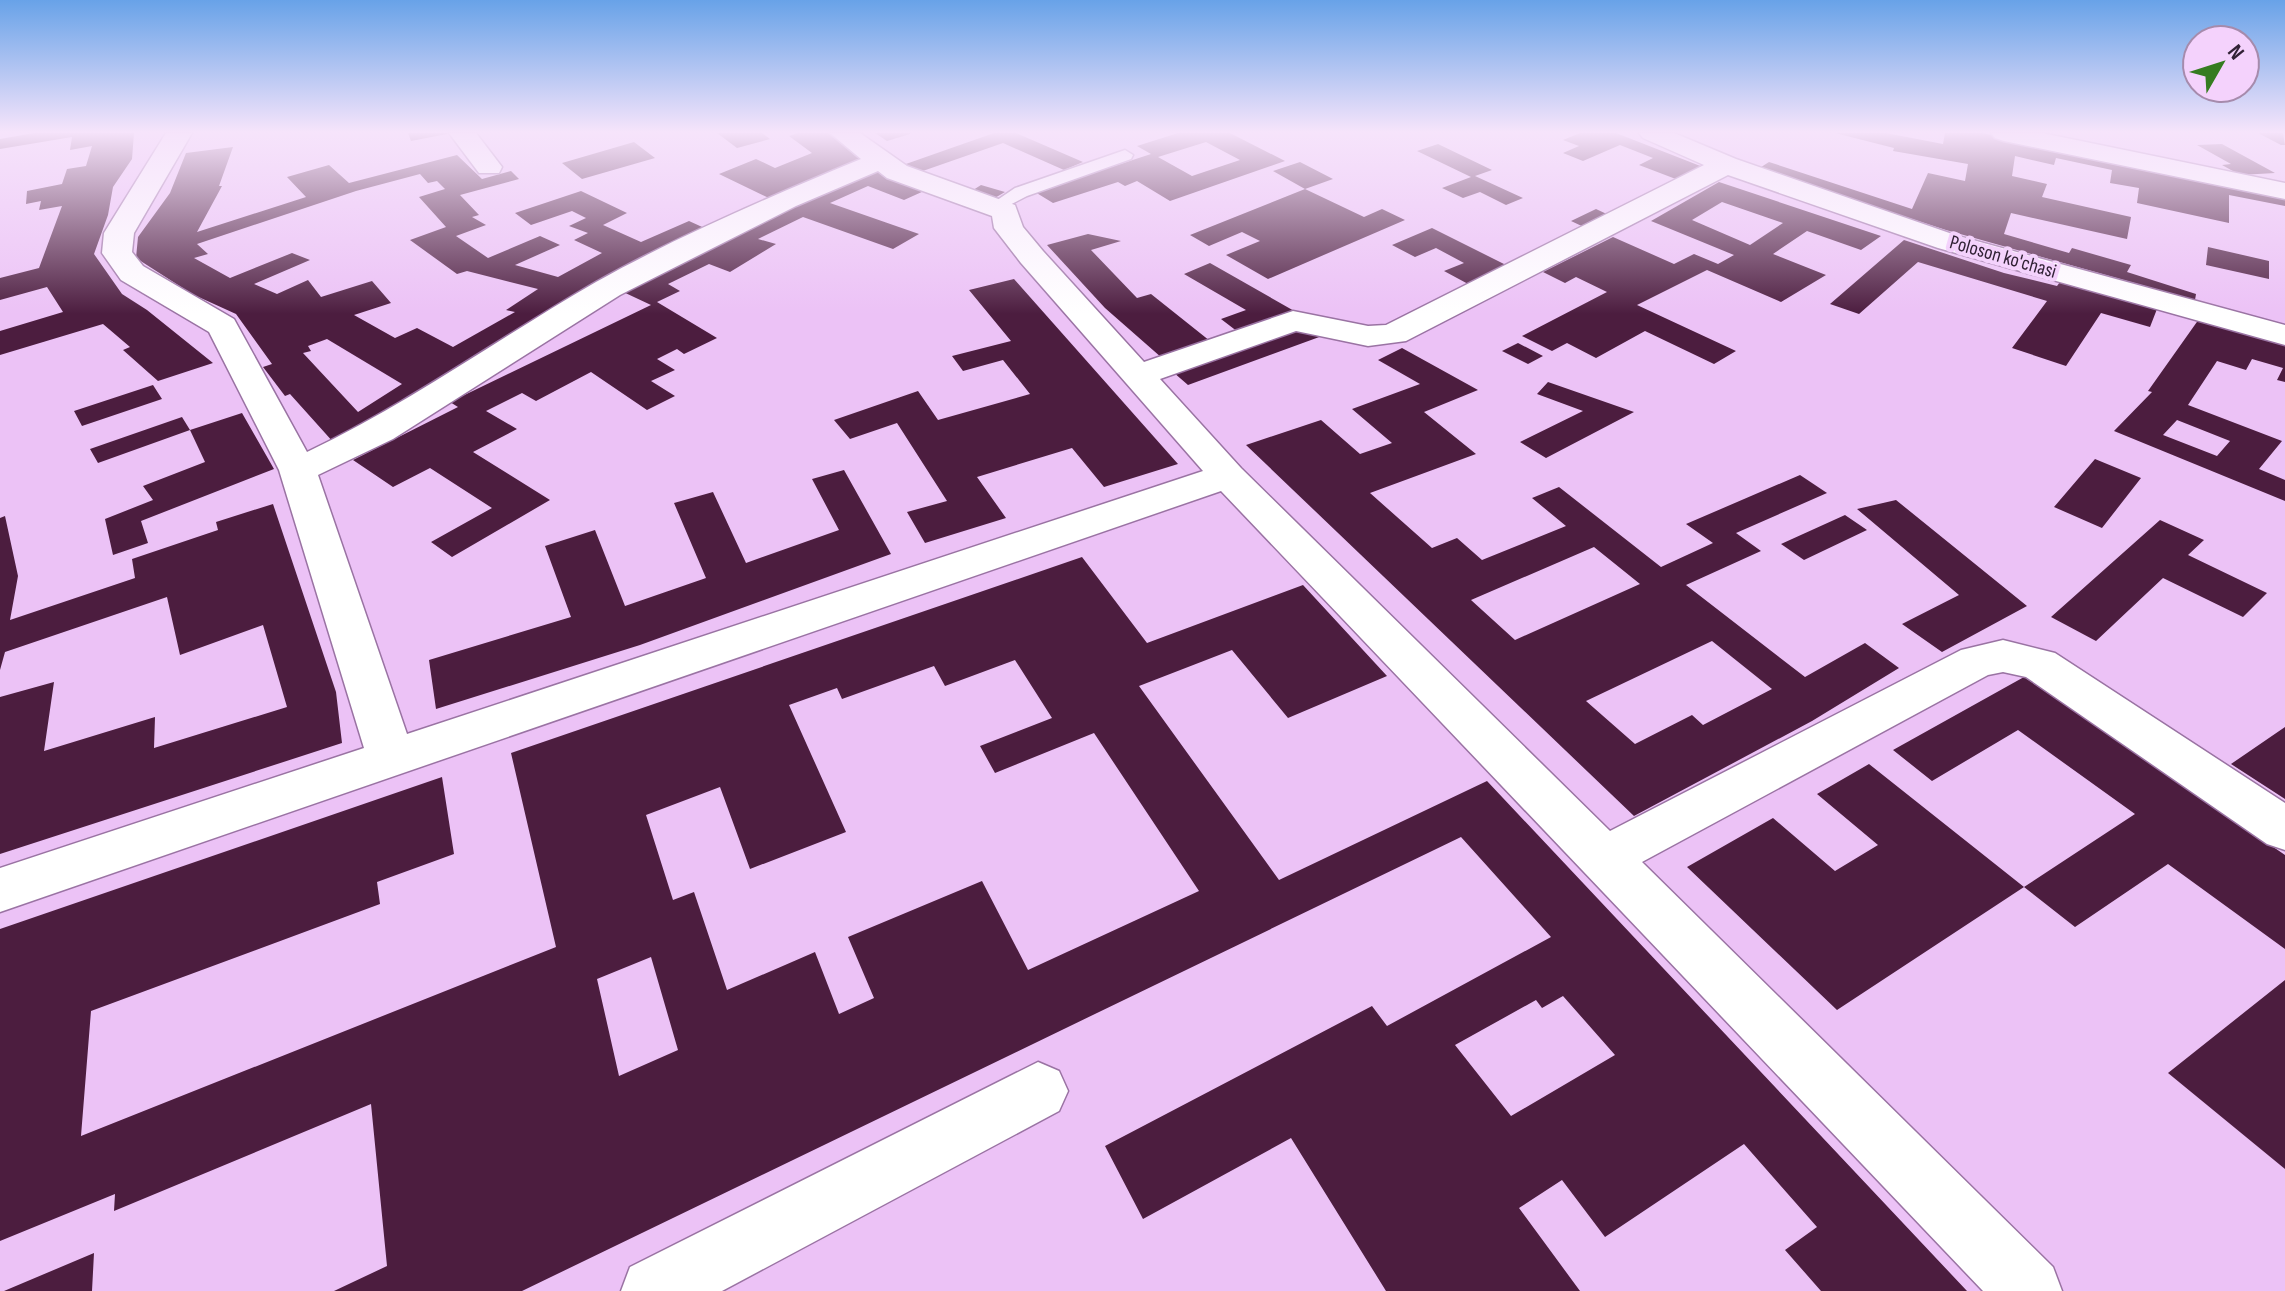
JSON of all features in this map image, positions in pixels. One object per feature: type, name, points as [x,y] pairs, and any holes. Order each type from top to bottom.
[{"type":"street","points":[[143,193],[119,233],[117,253],[132,273],[222,326],[298,470],[391,757]]},
{"type":"street","points":[[298,470],[380,431],[609,288],[802,193]]},
{"type":"street","points":[[957,193],[1005,211],[1009,228],[1228,476],[2029,1291]]},
{"type":"street","points":[[1137,376],[1293,321],[1314,321],[1359,337],[1378,338],[1394,334],[1671,193]]},
{"type":"street","name":"Poloson ko'chasi","points":[[1807,193],[1948,242],[2285,335]]},
{"type":"street","points":[[0,890],[1228,476]]},
{"type":"street","points":[[1604,858],[1977,661],[2003,656],[2039,664],[2285,829]]},
{"type":"street","points":[[654,1291],[1038,1091]]},
{"type":"lane","points":[[996,207],[1019,193]]},
{"type":"building","points":[[27,193],[112,193],[108,215],[94,254],[122,294],[213,363],[158,381],[123,350],[130,347],[103,324],[0,355],[0,331],[63,312],[47,287],[0,300],[0,278],[39,268],[62,206],[39,210],[41,201],[26,204]]},
{"type":"building","points":[[170,193],[218,193],[197,232],[306,197],[302,193],[349,193],[197,244],[208,254],[194,258],[230,278],[292,253],[310,260],[254,284],[277,294],[308,280],[321,297],[372,281],[391,303],[354,315],[395,338],[417,328],[453,347],[515,312],[506,310],[538,289],[467,271],[457,274],[410,240],[446,227],[419,197],[431,193],[466,193],[460,195],[479,215],[472,217],[486,225],[456,236],[488,258],[540,236],[560,245],[515,265],[558,277],[602,253],[574,240],[588,233],[569,226],[586,218],[572,211],[531,225],[515,213],[574,193],[586,193],[627,213],[603,225],[641,242],[689,221],[711,231],[334,443],[290,394],[285,396],[263,367],[272,364],[236,314],[192,294],[136,258],[138,237]],"holes":[[[327,339],[402,384],[358,412],[303,353],[311,351],[308,346]]]},
{"type":"building","points":[[759,193],[785,193],[771,199]]},
{"type":"building","points":[[824,193],[852,193],[830,203],[919,234],[893,249],[803,217],[758,239],[776,244],[730,272],[709,264],[668,284],[680,291],[657,302],[717,338],[684,354],[677,349],[657,359],[675,370],[651,381],[675,396],[647,410],[591,372],[536,401],[522,393],[486,411],[517,429],[473,452],[550,500],[452,557],[431,542],[492,508],[430,468],[393,487],[353,460],[458,407],[450,402],[651,305],[619,290]]},
{"type":"building","points":[[887,193],[919,193],[904,200]]},
{"type":"building","points":[[974,193],[1003,193],[993,199]]},
{"type":"building","points":[[1037,193],[1083,193],[1053,203]]},
{"type":"building","points":[[1157,193],[1192,193],[1170,201]]},
{"type":"building","points":[[1294,193],[1314,193],[1364,217],[1382,209],[1405,220],[1268,279],[1226,255],[1260,241],[1242,232],[1209,246],[1190,235]]},
{"type":"building","points":[[1453,193],[1476,193],[1463,198]]},
{"type":"building","points":[[1482,193],[1513,193],[1523,198],[1506,205]]},
{"type":"building","points":[[1699,193],[1753,193],[1881,236],[1861,250],[1807,231],[1773,254],[1826,275],[1781,302],[1707,270],[1637,305],[1736,351],[1714,364],[1645,331],[1596,358],[1567,343],[1552,351],[1522,336],[1607,292],[1576,277],[1565,283],[1543,272],[1613,237],[1674,264],[1694,254],[1718,264],[1734,255],[1651,221]],"holes":[[[1722,202],[1783,223],[1750,245],[1692,220]]]},
{"type":"building","points":[[1833,193],[1864,193],[1912,209],[1919,193],[2043,193],[2042,197],[2131,217],[2127,239],[2011,213],[2004,234],[2069,253],[2072,248],[2131,265],[2127,272],[2196,294],[2195,300],[1946,230]]},
{"type":"building","points":[[2138,193],[2285,195],[2285,206],[2229,195],[2229,223],[2137,203]]},
{"type":"building","points":[[1596,209],[1611,216],[1586,228],[1571,221]]},
{"type":"building","points":[[1432,228],[1510,267],[1470,285],[1444,271],[1464,263],[1436,248],[1415,257],[1392,245]]},
{"type":"building","points":[[1088,234],[1121,241],[1091,250],[1137,298],[1151,294],[1210,341],[1162,358],[1105,308],[1047,245]]},
{"type":"building","points":[[1904,240],[2004,273],[2057,286],[2060,282],[2157,309],[2150,327],[2101,313],[2066,366],[2012,348],[2047,301],[1918,262],[1859,314],[1830,304]]},
{"type":"building","points":[[2208,247],[2269,261],[2269,279],[2206,265]]},
{"type":"building","points":[[1210,263],[1296,312],[1238,332],[1221,319],[1246,310],[1184,274]]},
{"type":"building","points":[[1014,279],[1178,464],[1104,487],[1072,448],[977,477],[1006,518],[925,543],[907,512],[947,501],[897,423],[850,439],[834,420],[918,391],[938,420],[1030,394],[1003,360],[963,371],[952,356],[1011,341],[969,290]]},
{"type":"building","points":[[2199,319],[2285,345],[2285,382],[2277,380],[2283,368],[2252,359],[2246,370],[2217,361],[2188,405],[2282,441],[2259,469],[2285,480],[2285,501],[2114,431],[2152,392],[2148,391]],"holes":[[[2177,420],[2230,441],[2217,456],[2163,435]]]},
{"type":"building","points":[[1301,327],[1322,336],[1188,385],[1173,372]]},
{"type":"building","points":[[1518,343],[1543,356],[1528,364],[1502,351]]},
{"type":"building","points":[[1402,348],[1478,390],[1424,412],[1476,454],[1370,493],[1432,548],[1457,538],[1482,560],[1566,526],[1532,498],[1559,487],[1661,567],[1713,543],[1686,524],[1800,475],[1827,493],[1736,533],[1761,551],[1686,585],[1805,677],[1865,643],[1899,668],[1812,721],[1634,816],[1246,445],[1321,420],[1360,454],[1392,443],[1352,409],[1420,384],[1378,360]],"holes":[[[1594,547],[1640,584],[1515,640],[1471,600]],[[1712,641],[1772,689],[1703,725],[1692,715],[1635,744],[1586,701]]]},
{"type":"building","points":[[1548,382],[1634,412],[1546,458],[1520,442],[1583,411],[1537,394]]},
{"type":"building","points":[[153,385],[162,399],[82,426],[74,411]]},
{"type":"building","points":[[242,413],[274,469],[141,521],[148,543],[113,555],[105,519],[153,500],[143,486],[205,462],[190,430]]},
{"type":"building","points":[[182,417],[190,430],[98,463],[90,449]]},
{"type":"building","points":[[2095,459],[2141,478],[2102,528],[2054,507]]},
{"type":"building","points":[[844,470],[891,554],[640,645],[436,709],[429,660],[571,617],[545,546],[595,530],[625,606],[706,578],[674,503],[713,492],[746,563],[839,530],[812,479]]},
{"type":"building","points":[[1896,500],[2027,606],[1942,652],[1902,624],[1959,595],[1857,509]]},
{"type":"building","points":[[273,504],[336,692],[342,743],[0,854],[0,697],[54,682],[44,751],[155,717],[154,748],[287,707],[263,625],[180,655],[167,597],[5,652],[0,670],[0,518],[5,516],[18,576],[10,620],[135,578],[132,559],[218,530],[216,522]]},
{"type":"building","points":[[1845,515],[1867,530],[1804,560],[1781,544]]},
{"type":"building","points":[[2160,520],[2204,540],[2188,555],[2267,593],[2243,617],[2163,578],[2096,641],[2051,617]]},
{"type":"building","points":[[1082,557],[1147,643],[1303,585],[1387,676],[1288,718],[1232,650],[1139,686],[1279,880],[1487,781],[1967,1291],[1821,1291],[1785,1250],[1817,1227],[1744,1144],[1605,1237],[1562,1180],[1519,1208],[1580,1291],[1386,1291],[1291,1138],[1143,1219],[1105,1146],[1372,1006],[1387,1026],[1551,937],[1461,837],[522,1291],[334,1291],[387,1266],[371,1104],[114,1211],[115,1194],[0,1241],[0,929],[442,777],[454,854],[377,882],[380,904],[91,1011],[81,1136],[556,947],[511,753]],"holes":[[[1015,660],[1052,718],[980,746],[995,773],[1094,733],[1199,891],[1028,970],[982,881],[848,937],[874,998],[839,1014],[815,952],[727,990],[694,892],[673,900],[646,815],[720,787],[750,869],[846,832],[789,705],[837,688],[842,699],[934,666],[945,686]],[[651,957],[678,1050],[619,1076],[597,979]],[[1563,996],[1615,1055],[1511,1116],[1455,1045],[1536,1000],[1542,1008]]]},
{"type":"building","points":[[2024,677],[2285,855],[2285,949],[2168,864],[2075,927],[2024,887],[2135,814],[2018,730],[1932,781],[1893,750]]},
{"type":"building","points":[[2285,727],[2285,799],[2231,764]]},
{"type":"building","points":[[1869,764],[2024,887],[1837,1010],[1687,867],[1773,818],[1835,871],[1878,845],[1817,794]]},
{"type":"building","points":[[2285,980],[2285,1169],[2168,1073]]},
{"type":"building","points":[[94,1253],[92,1291],[4,1291]]}]
